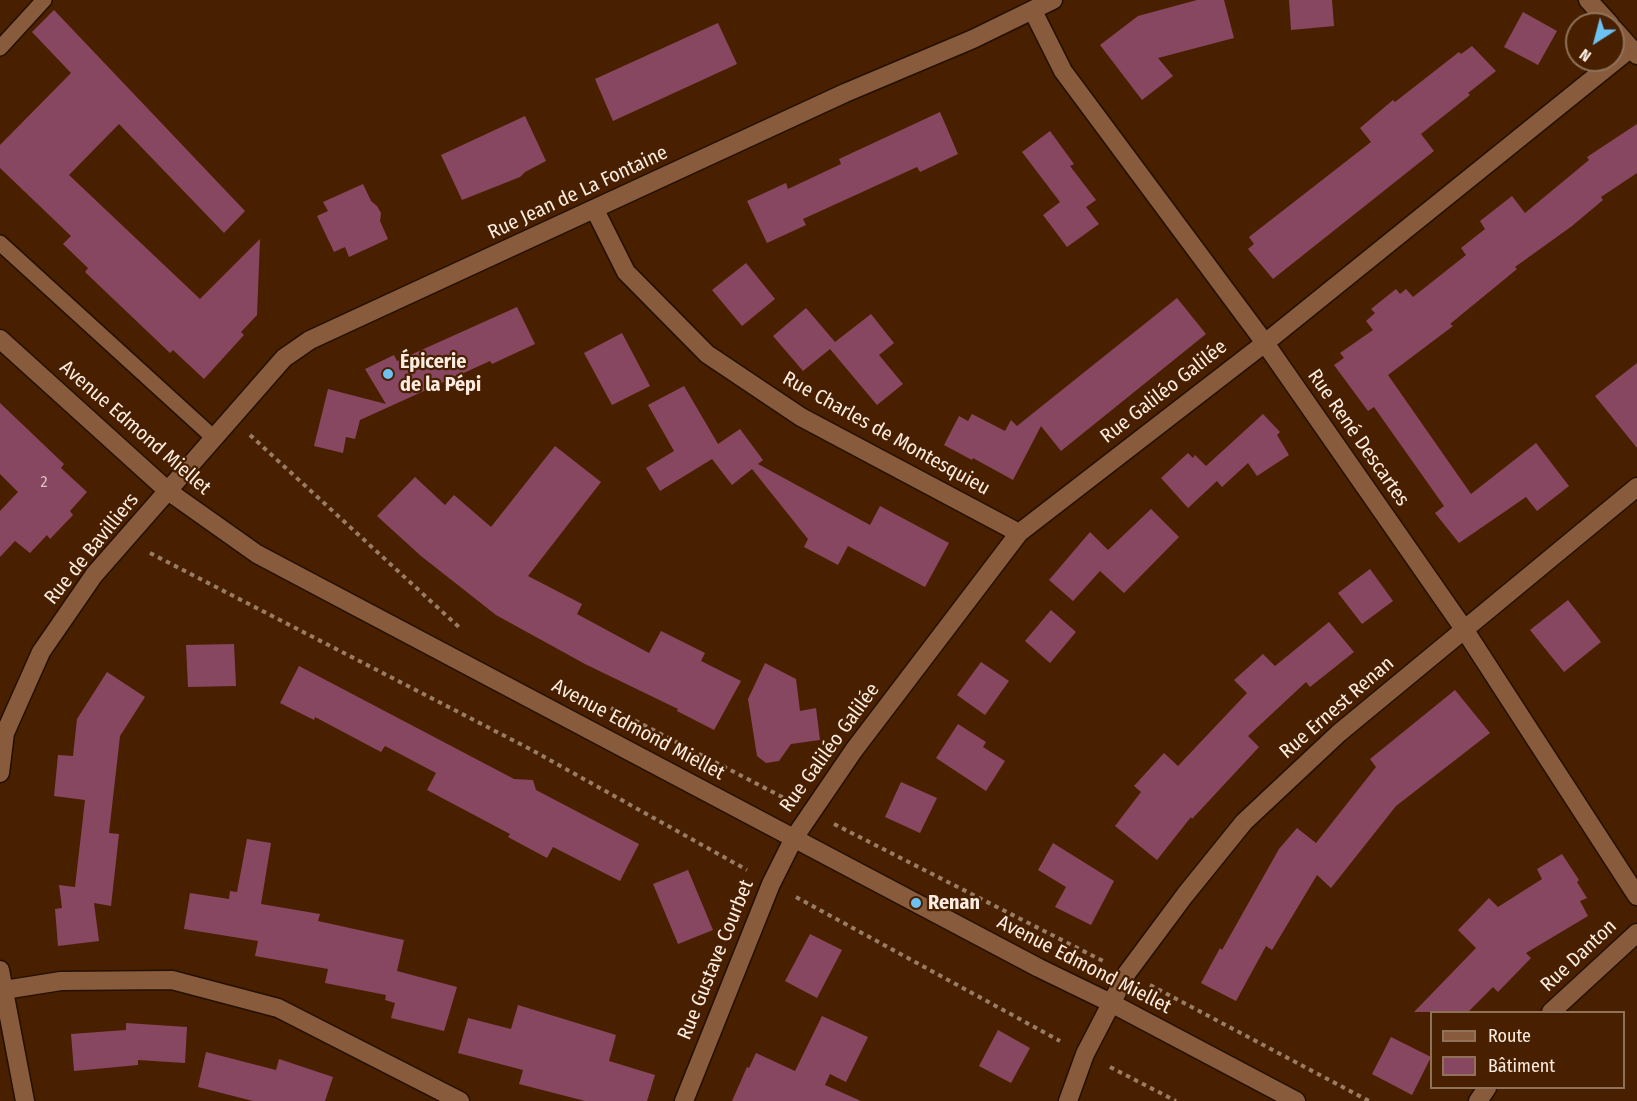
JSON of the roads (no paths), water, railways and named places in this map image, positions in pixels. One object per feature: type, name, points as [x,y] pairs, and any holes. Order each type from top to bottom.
[{"type":"street","name":"Rue Jean de La Fontaine","points":[[168,491],[284,358],[310,340],[845,93],[974,39],[1053,0]]},
{"type":"street","points":[[1588,0],[1599,12]]},
{"type":"street","name":"Rue René Descartes","points":[[1033,11],[1064,71],[1265,343],[1464,629],[1637,896]]},
{"type":"street","name":"Rue Galiléo Galilée","points":[[794,838],[854,750],[1019,533],[1265,343],[1634,52]]},
{"type":"street","name":"Rue Charles de Montesquieu","points":[[595,210],[626,272],[707,354],[801,417],[1019,533]]},
{"type":"street","name":"Avenue Edmond Miellet","points":[[0,339],[168,491],[257,554],[1039,968],[1296,1101]]},
{"type":"street","name":"Rue Ernest Renan","points":[[1068,1101],[1085,1054],[1126,973],[1244,822],[1339,733],[1637,487]]},
{"type":"street","name":"Rue de Bavilliers","points":[[0,773],[2,731],[41,652],[94,575],[168,491]]},
{"type":"street","name":"Rue Gustave Courbet","points":[[684,1101],[771,884],[794,838]]},
{"type":"street","name":"Rue Danton","points":[[1552,1011],[1637,933]]},
{"type":"street","points":[[0,970],[26,1101]]},
{"type":"street","points":[[4,990],[61,981],[172,980],[278,1008],[460,1101]]},
{"type":"lane","points":[[0,48],[44,0]]},
{"type":"lane","points":[[0,243],[214,438]]},
{"type":"place","name":"Épicerie de la Pépi","points":[[388,374]]},
{"type":"place","name":"Renan","points":[[916,903]]}]
